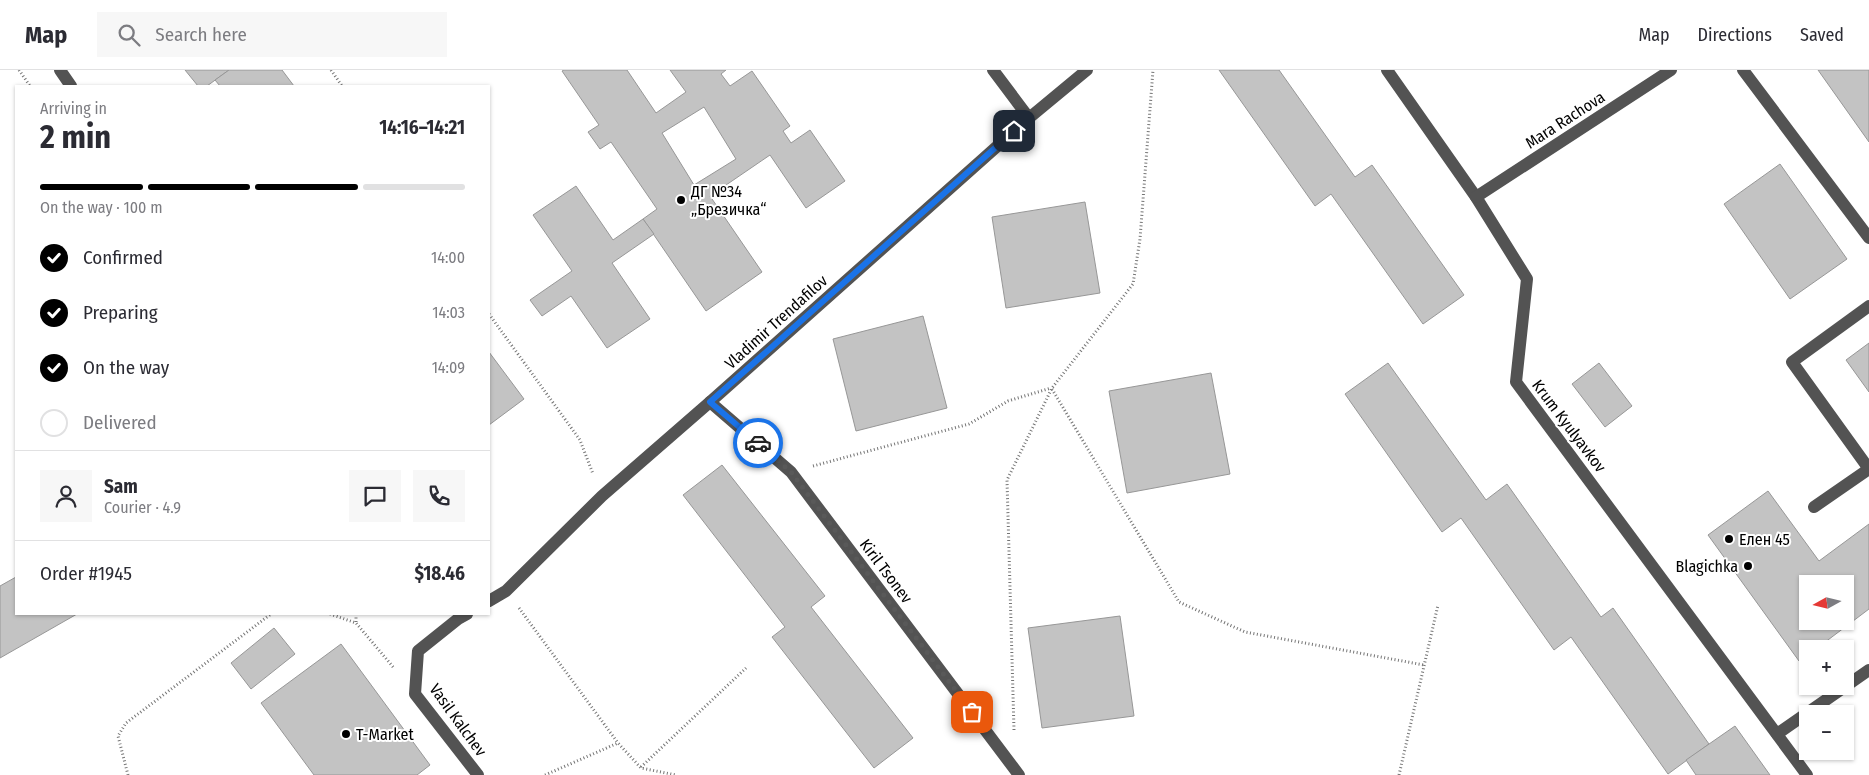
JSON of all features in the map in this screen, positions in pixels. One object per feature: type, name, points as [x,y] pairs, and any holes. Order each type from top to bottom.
[{"type":"street","points":[[60,70],[70,85]]},
{"type":"street","points":[[993,70],[1029,118]]},
{"type":"street","name":"Vladimir Trendafilov","points":[[490,600],[506,591],[602,496],[1029,118],[1087,70]]},
{"type":"street","name":"Krum Kyulyavkov","points":[[1387,70],[1476,197],[1527,279],[1516,382],[1806,775]]},
{"type":"street","name":"Mara Rachova","points":[[1476,197],[1671,70]]},
{"type":"street","points":[[1743,70],[1869,238]]},
{"type":"street","points":[[1814,507],[1869,468],[1792,362],[1869,306]]},
{"type":"street","name":"Kiril Tsonev","points":[[710,402],[791,472],[1017,772]]},
{"type":"street","name":"Vasil Kalchev","points":[[459,616],[418,651],[415,694],[478,775]]},
{"type":"street","points":[[1777,734],[1869,670]]},
{"type":"path","points":[[19,70],[29,85]]},
{"type":"path","points":[[331,70],[341,85]]},
{"type":"path","points":[[1017,772],[1007,480],[1052,388],[1133,284],[1140,239],[1153,70]]},
{"type":"path","points":[[490,315],[580,440],[602,496]]},
{"type":"path","points":[[791,472],[970,424],[1008,401],[1052,388]]},
{"type":"path","points":[[1052,388],[1179,602],[1245,632],[1424,665]]},
{"type":"path","points":[[506,591],[618,743],[641,768],[676,775]]},
{"type":"path","points":[[1399,775],[1438,605]]},
{"type":"path","points":[[128,775],[118,736],[126,722],[270,615]]},
{"type":"path","points":[[333,615],[356,623],[415,694]]},
{"type":"path","points":[[356,615],[356,623]]},
{"type":"path","points":[[641,768],[746,668]]},
{"type":"path","points":[[545,775],[618,743]]},
{"type":"building","points":[[185,70],[229,70],[208,85],[197,85]]},
{"type":"building","points":[[229,70],[282,70],[293,85],[219,85],[215,80]]},
{"type":"building","points":[[627,70],[656,113],[686,92],[670,70],[726,70],[721,74],[730,86],[752,71],[790,126],[783,131],[791,143],[810,130],[845,181],[806,208],[770,155],[710,196],[762,272],[706,311],[643,219],[657,209],[611,142],[600,149],[588,132],[599,125],[562,71]],"holes":[[[704,107],[736,159],[694,185],[662,133]]]},
{"type":"building","points":[[1219,70],[1279,70],[1355,177],[1372,165],[1464,295],[1423,324],[1331,194],[1315,206]]},
{"type":"building","points":[[1818,70],[1869,70],[1869,142]]},
{"type":"building","points":[[1780,164],[1847,259],[1790,299],[1724,204]]},
{"type":"building","points":[[576,186],[613,240],[643,219],[654,234],[612,263],[650,319],[607,348],[571,296],[542,316],[530,300],[572,271],[533,215]]},
{"type":"building","points":[[1085,202],[1100,293],[1006,308],[992,217]]},
{"type":"building","points":[[923,316],[947,408],[856,431],[833,339]]},
{"type":"building","points":[[1869,343],[1869,392],[1846,360]]},
{"type":"building","points":[[490,353],[524,399],[490,424]]},
{"type":"building","points":[[1388,363],[1486,500],[1507,484],[1601,617],[1613,608],[1709,744],[1668,774],[1571,637],[1554,650],[1461,518],[1442,532],[1345,394]]},
{"type":"building","points":[[1599,363],[1632,406],[1605,427],[1572,384]]},
{"type":"building","points":[[1211,373],[1230,474],[1127,493],[1109,391]]},
{"type":"building","points":[[722,465],[825,596],[811,607],[913,738],[874,768],[772,637],[785,627],[683,495]]},
{"type":"building","points":[[1768,491],[1819,561],[1869,524],[1869,609],[1854,620],[1854,575],[1799,575],[1799,630],[1841,630],[1828,640],[1799,640],[1799,661],[1708,535]]},
{"type":"building","points":[[15,578],[15,615],[75,615],[0,658],[0,586]]},
{"type":"building","points":[[1120,616],[1134,716],[1042,728],[1028,628]]},
{"type":"building","points":[[274,628],[295,654],[251,689],[231,663]]},
{"type":"building","name":"T-Market","points":[[341,644],[430,765],[417,775],[314,775],[261,703]]},
{"type":"building","points":[[1735,726],[1770,775],[1696,775],[1686,760]]},
{"type":"way so far","points":[[758,443],[791,472],[972,712]]},
{"type":"place","name":"ДГ №34 „Брезичка“","points":[[681,200]]},
{"type":"place","name":"Елен 45","points":[[1729,539]]},
{"type":"place","name":"Blagichka","points":[[1748,566]]},
{"type":"place","name":"T-Market","points":[[346,734]]},
{"type":"route","points":[[758,443],[710,402],[1014,131]]}]
